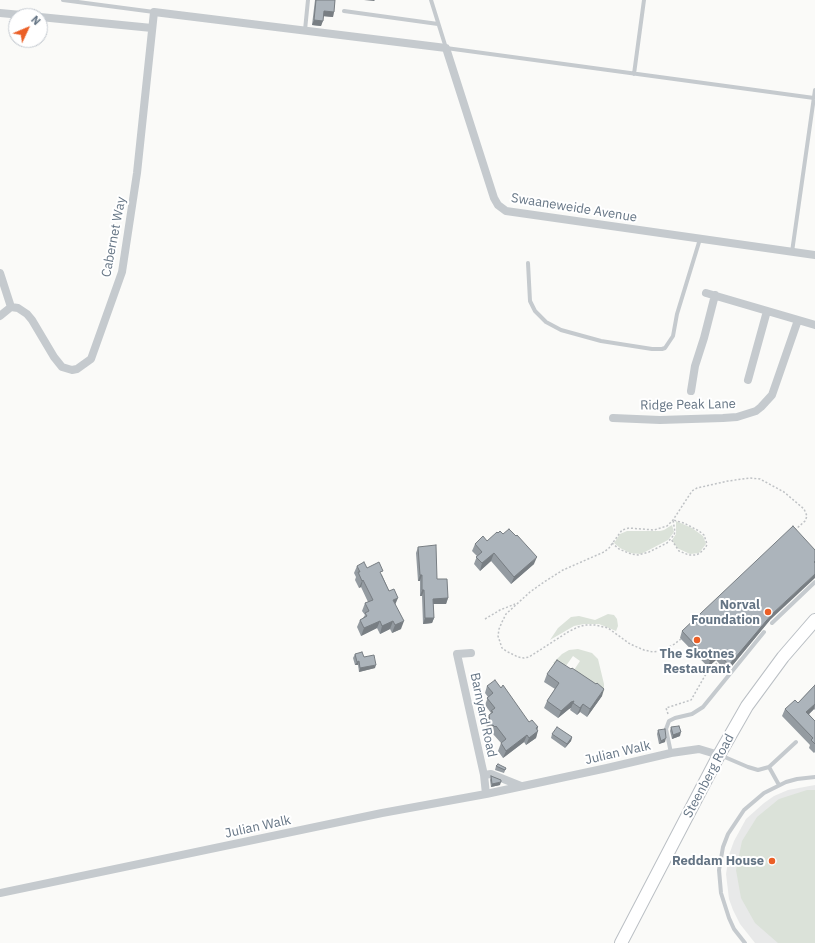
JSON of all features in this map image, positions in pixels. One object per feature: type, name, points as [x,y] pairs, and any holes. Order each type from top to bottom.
[{"type":"main road","name":"Steenberg Road","points":[[621,943],[747,706],[796,641],[815,620]]},
{"type":"street","name":"Cabernet Way","points":[[12,307],[18,308],[28,314],[54,357],[62,367],[72,370],[77,369],[91,359],[122,272],[137,173],[154,12]]},
{"type":"street","points":[[154,12],[446,48]]},
{"type":"street","points":[[48,18],[152,28]]},
{"type":"street","name":"Swaaneweide Avenue","points":[[446,48],[494,198],[496,203],[502,209],[511,212],[815,255]]},
{"type":"street","points":[[0,273],[12,307],[0,316]]},
{"type":"street","points":[[706,292],[815,325]]},
{"type":"street","points":[[691,391],[695,366],[715,295]]},
{"type":"street","points":[[748,380],[767,311]]},
{"type":"street","name":"Ridge Peak Lane","points":[[613,418],[660,420],[723,418],[737,417],[756,411],[767,401],[774,390],[798,320]]},
{"type":"street","name":"Barnyard Road","points":[[471,653],[457,654],[484,775],[486,794]]},
{"type":"street","name":"Julian Walk","points":[[0,893],[382,813],[486,794],[671,753],[699,749],[720,755]]},
{"type":"street","points":[[484,775],[491,774],[522,786]]},
{"type":"lane","points":[[63,0],[154,12]]},
{"type":"lane","points":[[305,30],[308,0]]},
{"type":"lane","name":"Swaaneweide Avenue","points":[[431,0],[446,48]]},
{"type":"lane","points":[[634,74],[644,0]]},
{"type":"lane","points":[[344,11],[438,24]]},
{"type":"lane","points":[[446,48],[814,98]]},
{"type":"lane","points":[[792,252],[815,90]]},
{"type":"lane","points":[[528,264],[530,301],[535,311],[546,322],[561,330],[600,341],[652,349],[662,349],[665,348],[673,336],[677,314],[700,239]]},
{"type":"lane","points":[[772,623],[815,582]]},
{"type":"lane","points":[[671,753],[666,729],[669,722],[675,718],[692,714],[703,707],[764,632]]},
{"type":"lane","points":[[720,755],[758,770],[769,767],[796,742]]},
{"type":"lane","points":[[769,767],[779,785]]},
{"type":"lane","points":[[745,943],[734,929],[720,893],[719,870],[723,847],[728,834],[744,810],[764,793],[779,785],[797,779],[815,777]]},
{"type":"path","points":[[681,639],[673,646],[661,651],[653,652],[630,644],[608,628],[595,625],[585,625],[568,632],[524,658],[510,654],[502,648],[498,636],[499,629],[506,614],[544,582],[563,570],[600,554],[609,548],[622,530],[629,528],[654,530],[667,526],[679,512],[692,491],[703,486],[750,478],[760,479],[787,494],[804,509],[807,514],[805,520],[791,534]]},
{"type":"path","points":[[612,543],[626,552],[638,555],[649,552],[671,539],[675,532],[673,520]]},
{"type":"path","points":[[671,539],[679,551],[689,555],[696,555],[700,553],[707,544],[704,535],[699,531],[684,523],[673,520]]},
{"type":"path","points":[[485,619],[500,610],[517,604]]},
{"type":"path","points":[[665,717],[668,714],[666,708],[691,700],[706,674],[718,662]]},
{"type":"shaded area","points":[[676,521],[692,528],[703,536],[706,544],[699,553],[690,554],[677,548],[672,540],[676,534]]},
{"type":"shaded area","points":[[672,525],[674,532],[668,540],[640,554],[630,553],[614,543],[620,534],[627,531],[660,531]]},
{"type":"shaded area","points":[[608,614],[614,615],[617,619],[618,626],[616,631],[599,624],[584,624],[574,626],[550,640],[558,628],[571,617],[579,616],[595,620]]},
{"type":"shaded area","points":[[578,649],[592,653],[598,659],[604,684],[602,696],[572,673],[580,661],[573,656],[563,670],[553,663],[562,654],[569,650]]},
{"type":"shaded area","name":"Reddam House","points":[[815,785],[815,943],[755,943],[740,924],[729,899],[726,874],[729,855],[734,841],[746,819],[774,796],[788,790]]},
{"type":"shaded area","name":"Reddam House","points":[[807,790],[815,790],[815,943],[778,943],[755,923],[741,898],[736,870],[742,841],[757,817],[779,799]]},
{"type":"building","points":[[316,0],[335,0],[334,12],[324,11],[323,21],[314,20]]},
{"type":"building","points":[[793,526],[815,550],[815,574],[772,614],[729,665],[718,653],[710,661],[682,631]]},
{"type":"building","points":[[509,529],[516,536],[517,535],[537,557],[514,577],[494,553],[482,563],[476,557],[482,552],[475,544],[483,536],[487,541],[497,532],[498,533],[500,531],[503,534]]},
{"type":"building","points":[[436,545],[437,579],[447,579],[448,598],[433,599],[434,618],[425,618],[424,590],[422,590],[422,575],[420,575],[418,547]]},
{"type":"building","points":[[364,562],[367,568],[379,562],[383,571],[380,572],[389,591],[394,589],[398,598],[393,600],[404,621],[395,625],[393,621],[382,626],[380,621],[364,628],[360,620],[367,616],[365,613],[369,611],[365,603],[373,600],[358,572],[360,572],[357,566]]},
{"type":"building","points":[[362,652],[364,657],[374,655],[376,665],[360,668],[359,661],[357,662],[355,654]]},
{"type":"building","points":[[557,660],[596,684],[597,683],[604,689],[590,709],[583,704],[580,708],[573,703],[574,701],[561,711],[547,701],[559,683],[547,674]]},
{"type":"building","points":[[495,680],[501,688],[503,685],[529,722],[532,720],[538,727],[536,728],[538,731],[529,738],[527,735],[506,751],[501,743],[506,739],[496,726],[491,726],[489,715],[495,708],[487,698],[493,693],[487,686]]},
{"type":"building","points":[[815,685],[815,704],[806,712],[815,721],[815,744],[811,740],[813,738],[785,709],[795,700],[798,703]]},
{"type":"building","points":[[679,726],[681,732],[673,735],[671,727]]},
{"type":"building","points":[[557,727],[572,737],[567,744],[552,734]]},
{"type":"building","points":[[665,729],[666,738],[661,741],[658,730]]},
{"type":"building","points":[[498,764],[506,768],[505,770],[496,766]]},
{"type":"building","points":[[491,776],[501,780],[501,782],[492,784]]},
{"type":"place","name":"Norval Foundation","points":[[768,612]]},
{"type":"place","name":"The Skotnes Restaurant","points":[[697,640]]},
{"type":"place","name":"Reddam House","points":[[772,861]]}]
